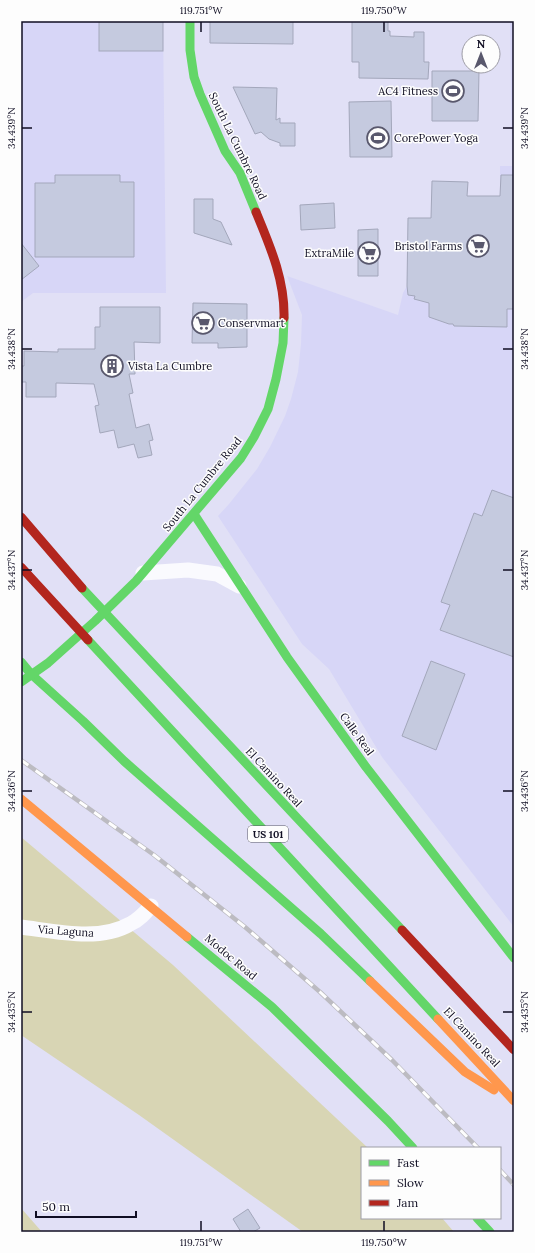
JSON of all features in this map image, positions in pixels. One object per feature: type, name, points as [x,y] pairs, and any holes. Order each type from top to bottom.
[{"type":"main road","name":"South La Cumbre Road","points":[[21,682],[48,663],[95,621],[143,573],[241,458],[254,438],[268,408],[279,369],[284,315],[279,273],[272,251],[240,173],[225,151],[200,94],[194,77],[190,50],[190,21]]},
{"type":"main road","name":"Calle Real","points":[[194,514],[287,656],[373,776],[514,958]]},
{"type":"main road","name":"El Camino Real","points":[[21,517],[74,580],[514,1050]]},
{"type":"main road","name":"El Camino Real","points":[[21,568],[514,1101]]},
{"type":"main road","points":[[21,662],[31,674],[83,721],[124,761],[321,934],[465,1072],[514,1101]]},
{"type":"main road","name":"Modoc Road","points":[[21,799],[272,1008],[388,1121],[412,1147]]},
{"type":"main road","points":[[485,1019],[508,1032]]},
{"type":"main road","points":[[478,1219],[490,1232]]},
{"type":"street","points":[[143,573],[188,570],[217,574],[243,588]]},
{"type":"street","name":"Via Laguna","points":[[21,927],[78,934],[103,933],[117,930],[130,924],[142,916],[151,906]]},
{"type":"shaded area","points":[[21,21],[163,21],[166,293],[33,293],[21,302]]},
{"type":"shaded area","points":[[510,21],[514,21],[514,927],[382,757],[329,669],[302,644],[218,516],[257,469],[270,447],[285,416],[291,399],[298,372],[302,315],[287,276],[398,315],[403,293],[407,286],[408,218],[431,218],[432,181],[468,182],[467,196],[500,196],[500,166],[512,166]]},
{"type":"shaded area","points":[[21,837],[173,965],[367,1147],[361,1147],[361,1219],[443,1219],[454,1232],[303,1232],[139,1115],[21,1035]]},
{"type":"shaded area","points":[[21,1208],[42,1232],[21,1232]]},
{"type":"building","points":[[99,21],[163,21],[163,51],[99,51]]},
{"type":"building","points":[[210,21],[293,21],[293,44],[210,43]]},
{"type":"building","points":[[352,21],[388,21],[388,31],[390,31],[390,36],[414,37],[414,32],[424,32],[424,62],[429,62],[428,79],[359,78],[359,62],[352,62]]},
{"type":"building","points":[[432,71],[461,71],[461,74],[479,74],[478,121],[432,121]]},
{"type":"building","points":[[233,87],[277,88],[276,120],[280,118],[280,123],[295,123],[295,146],[280,146],[280,143],[269,139],[261,132],[255,134]]},
{"type":"building","points":[[391,101],[392,157],[350,157],[349,102]]},
{"type":"building","points":[[55,175],[120,175],[120,182],[134,182],[134,257],[35,257],[35,183],[55,183]]},
{"type":"building","points":[[501,175],[514,175],[514,309],[507,309],[507,327],[454,326],[453,324],[429,317],[429,303],[414,299],[415,296],[408,295],[408,218],[431,218],[432,181],[468,182],[467,196],[500,196]]},
{"type":"building","points":[[194,199],[213,199],[213,219],[221,222],[232,245],[194,233]]},
{"type":"building","points":[[334,203],[335,228],[301,230],[300,205]]},
{"type":"building","points":[[378,229],[378,276],[358,276],[358,230]]},
{"type":"building","points":[[21,243],[39,266],[21,280]]},
{"type":"building","points":[[193,303],[247,304],[247,347],[218,348],[218,343],[192,343]]},
{"type":"building","points":[[100,307],[160,307],[160,343],[134,342],[135,374],[129,374],[133,393],[129,394],[136,428],[149,424],[153,440],[149,441],[152,455],[138,458],[134,444],[118,448],[114,430],[100,433],[95,406],[99,405],[94,384],[56,383],[56,397],[26,397],[26,382],[21,382],[21,366],[24,366],[24,351],[58,352],[58,349],[95,349],[95,327],[100,327]]},
{"type":"building","points":[[492,490],[514,498],[514,657],[440,630],[450,605],[441,602],[474,513],[482,516]]},
{"type":"building","points":[[431,661],[465,674],[436,750],[402,736]]},
{"type":"building","points":[[248,1209],[260,1228],[253,1232],[241,1232],[233,1219]]},
{"type":"railway","points":[[21,760],[154,855],[245,927],[320,992],[392,1060],[477,1147]]},
{"type":"railway","points":[[501,1171],[514,1185]]},
{"type":"traffic: fast","points":[[190,21],[190,50],[194,77],[225,151],[240,173],[256,212]]},
{"type":"traffic: fast","points":[[21,682],[48,663],[95,621],[136,581],[241,458],[254,437],[268,409],[283,343],[284,318]]},
{"type":"traffic: fast","points":[[194,514],[287,657],[366,767],[514,958]]},
{"type":"traffic: fast","points":[[82,588],[402,930]]},
{"type":"traffic: fast","points":[[88,640],[438,1019]]},
{"type":"traffic: fast","points":[[21,662],[31,674],[83,721],[124,761],[321,934],[370,981]]},
{"type":"traffic: fast","points":[[187,937],[272,1007],[388,1121],[412,1147]]},
{"type":"traffic: fast","points":[[478,1219],[490,1232]]},
{"type":"traffic: slow","points":[[21,799],[187,937]]},
{"type":"traffic: slow","points":[[370,981],[465,1072],[494,1090]]},
{"type":"traffic: slow","points":[[438,1019],[514,1101]]},
{"type":"traffic: jam","points":[[256,212],[276,264],[282,290],[284,318]]},
{"type":"traffic: jam","points":[[21,517],[82,588]]},
{"type":"traffic: jam","points":[[21,567],[88,640]]},
{"type":"traffic: jam","points":[[402,930],[514,1050]]},
{"type":"place","name":"AC4 Fitness","points":[[453,91]]},
{"type":"place","name":"CorePower Yoga","points":[[378,138]]},
{"type":"place","name":"Bristol Farms","points":[[478,246]]},
{"type":"place","name":"ExtraMile","points":[[369,253]]},
{"type":"place","name":"Conservmart","points":[[203,323]]},
{"type":"place","name":"Vista La Cumbre","points":[[112,366]]}]
